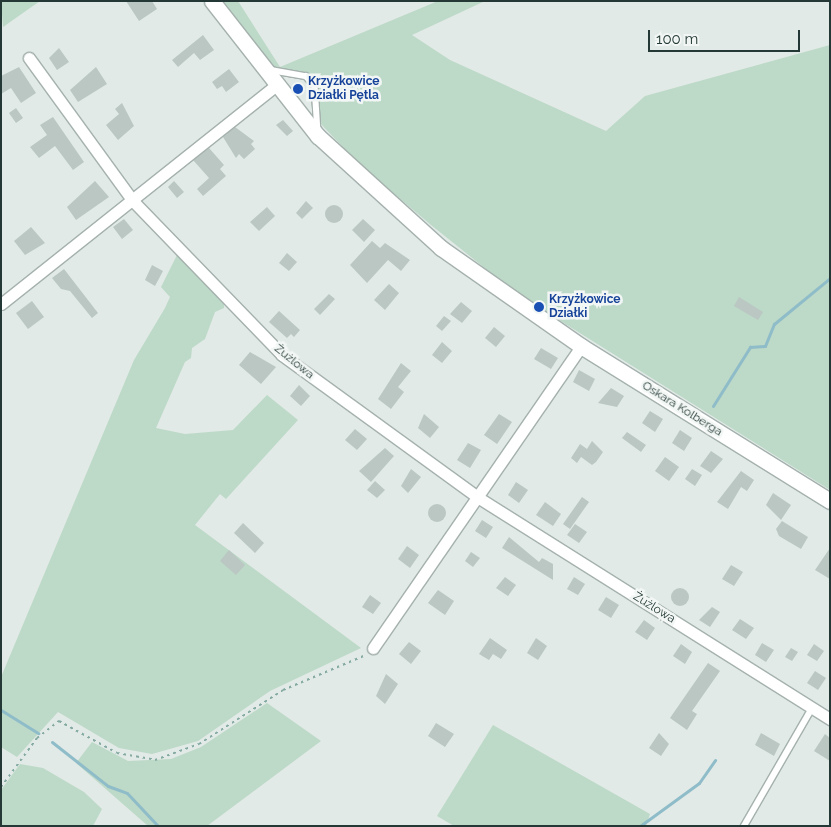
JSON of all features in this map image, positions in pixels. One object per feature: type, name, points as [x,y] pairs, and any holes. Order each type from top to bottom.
[{"type":"main road","points":[[212,1],[276,85]]},
{"type":"main road","name":"Oskara Kolberga","points":[[276,85],[318,136],[441,248],[535,316],[581,346],[830,501]]},
{"type":"street","name":"Żużlowa","points":[[29,58],[132,200],[282,355],[479,498],[830,719]]},
{"type":"street","points":[[1,304],[276,85]]},
{"type":"street","points":[[373,648],[479,498],[581,346]]},
{"type":"lane","points":[[264,69],[296,72],[315,86],[318,136]]},
{"type":"lane","points":[[744,826],[812,708]]},
{"type":"path","points":[[1,787],[38,738],[59,721],[117,753],[155,760],[198,744],[283,690],[361,658],[373,648]]},
{"type":"green space","points":[[1,1],[40,1],[3,27]]},
{"type":"green space","points":[[220,1],[238,1],[280,67],[438,1],[485,1],[412,35],[450,60],[606,131],[645,96],[830,45],[830,490],[516,293],[431,225],[359,164],[319,122],[315,86],[306,76],[271,70]]},
{"type":"green space","points":[[177,255],[224,301],[224,308],[215,312],[205,339],[192,348],[191,358],[185,362],[156,428],[185,434],[233,430],[267,395],[298,420],[226,499],[220,494],[195,525],[361,648],[270,691],[198,741],[152,754],[119,748],[58,712],[17,757],[1,747],[1,677],[134,360],[170,297],[161,287]]},
{"type":"green space","points":[[267,703],[321,741],[207,826],[148,826],[76,763],[92,742],[128,761],[171,759],[201,747]]},
{"type":"green space","points":[[493,725],[650,814],[646,826],[454,826],[437,816]]},
{"type":"green space","points":[[20,764],[43,768],[84,792],[102,809],[93,826],[1,826],[1,790]]},
{"type":"building","points":[[126,1],[152,1],[157,9],[139,21]]},
{"type":"building","points":[[203,35],[214,50],[200,60],[194,53],[178,67],[172,60]]},
{"type":"building","points":[[59,48],[69,62],[57,70],[49,58]]},
{"type":"building","points":[[19,67],[36,93],[21,103],[11,88],[1,94],[1,76]]},
{"type":"building","points":[[96,67],[107,84],[78,102],[70,90]]},
{"type":"building","points":[[229,69],[239,82],[226,92],[222,86],[217,89],[212,82]]},
{"type":"building","points":[[122,103],[134,126],[118,140],[106,125],[119,114],[115,109]]},
{"type":"building","points":[[16,108],[23,118],[16,123],[9,113]]},
{"type":"building","points":[[53,117],[84,162],[73,170],[55,146],[39,158],[30,147],[47,135],[40,125]]},
{"type":"building","points":[[283,120],[293,131],[287,136],[276,125]]},
{"type":"building","points":[[235,127],[254,141],[251,144],[255,149],[244,159],[239,154],[236,158],[223,137]]},
{"type":"building","points":[[209,148],[224,165],[220,169],[226,176],[203,196],[197,189],[209,178],[193,160]]},
{"type":"building","points":[[95,181],[109,197],[76,220],[67,207]]},
{"type":"building","points":[[174,181],[184,192],[177,198],[168,187]]},
{"type":"building","points":[[306,201],[313,208],[302,219],[296,213]]},
{"type":"building","points":[[334,205],[340,208],[343,214],[340,220],[334,223],[328,220],[325,214],[328,208]]},
{"type":"building","points":[[267,207],[275,216],[259,231],[250,222]]},
{"type":"building","points":[[124,219],[133,230],[122,239],[113,227]]},
{"type":"building","points":[[363,219],[375,230],[364,242],[352,230]]},
{"type":"building","points":[[31,227],[45,243],[25,255],[14,241]]},
{"type":"building","points":[[372,241],[380,248],[385,243],[410,260],[401,271],[388,260],[367,283],[350,265]]},
{"type":"building","points":[[287,253],[297,262],[289,271],[279,263]]},
{"type":"building","points":[[152,265],[163,271],[155,286],[145,280]]},
{"type":"building","points":[[64,269],[98,313],[92,318],[70,291],[61,289],[52,278]]},
{"type":"building","points":[[389,284],[399,293],[385,310],[374,300]]},
{"type":"building","points":[[329,294],[335,299],[320,315],[314,309]]},
{"type":"building","points":[[739,297],[763,312],[758,320],[734,306]]},
{"type":"building","points":[[32,301],[44,317],[28,329],[16,313]]},
{"type":"building","points":[[461,302],[472,311],[462,323],[450,314]]},
{"type":"building","points":[[279,311],[300,330],[294,337],[291,334],[287,338],[269,322]]},
{"type":"building","points":[[444,316],[451,321],[442,331],[436,326]]},
{"type":"building","points":[[494,327],[505,336],[496,347],[485,338]]},
{"type":"building","points":[[442,342],[452,351],[442,363],[432,355]]},
{"type":"building","points":[[541,348],[558,358],[551,369],[534,359]]},
{"type":"building","points":[[250,352],[276,367],[261,384],[239,365]]},
{"type":"building","points":[[401,363],[411,371],[398,387],[404,392],[391,409],[378,399]]},
{"type":"building","points":[[579,370],[595,379],[589,391],[573,382]]},
{"type":"building","points":[[299,385],[310,396],[301,406],[290,396]]},
{"type":"building","points":[[611,388],[624,396],[617,407],[598,403]]},
{"type":"building","points":[[650,411],[663,419],[655,432],[642,423]]},
{"type":"building","points":[[424,414],[439,427],[430,438],[418,428]]},
{"type":"building","points":[[499,414],[512,422],[497,444],[484,435]]},
{"type":"building","points":[[355,429],[367,439],[357,450],[345,440]]},
{"type":"building","points":[[680,430],[692,438],[684,451],[672,443]]},
{"type":"building","points":[[627,432],[646,445],[641,452],[622,438]]},
{"type":"building","points":[[592,441],[603,452],[596,462],[592,465],[581,457],[577,463],[571,458],[580,444],[587,449]]},
{"type":"building","points":[[468,443],[481,450],[470,468],[457,460]]},
{"type":"building","points":[[385,448],[394,456],[371,482],[359,471]]},
{"type":"building","points":[[711,451],[723,459],[711,473],[700,466]]},
{"type":"building","points":[[665,457],[679,467],[669,481],[655,471]]},
{"type":"building","points":[[411,469],[421,477],[408,493],[401,486]]},
{"type":"building","points":[[692,469],[702,475],[695,486],[685,479]]},
{"type":"building","points":[[741,471],[754,480],[747,491],[741,487],[728,509],[717,502]]},
{"type":"building","points":[[375,481],[385,490],[377,498],[367,490]]},
{"type":"building","points":[[516,482],[528,490],[519,503],[508,495]]},
{"type":"building","points":[[773,493],[791,505],[781,520],[766,505]]},
{"type":"building","points":[[582,497],[589,502],[570,529],[563,524]]},
{"type":"building","points":[[545,502],[561,514],[553,526],[536,515]]},
{"type":"building","points":[[433,504],[441,504],[446,509],[444,520],[433,522],[428,517],[428,509]]},
{"type":"building","points":[[482,520],[493,527],[486,538],[475,531]]},
{"type":"building","points":[[782,521],[808,537],[801,549],[779,536],[776,529]]},
{"type":"building","points":[[243,523],[264,543],[255,553],[234,533]]},
{"type":"building","points":[[575,524],[587,532],[579,543],[567,535]]},
{"type":"building","points":[[509,537],[539,562],[542,558],[553,564],[553,580],[502,548]]},
{"type":"building","points":[[407,546],[419,555],[410,568],[398,559]]},
{"type":"building","points":[[830,548],[830,579],[815,570]]},
{"type":"building","points":[[229,550],[245,565],[236,575],[220,561]]},
{"type":"building","points":[[471,552],[480,558],[473,567],[465,561]]},
{"type":"building","points":[[731,565],[743,572],[734,586],[722,579]]},
{"type":"building","points":[[505,577],[516,585],[508,596],[496,588]]},
{"type":"building","points":[[574,577],[585,584],[578,595],[567,589]]},
{"type":"building","points":[[676,588],[684,588],[689,593],[687,604],[676,606],[671,601],[671,593]]},
{"type":"building","points":[[438,590],[454,601],[445,615],[428,603]]},
{"type":"building","points":[[370,595],[381,603],[373,614],[362,607]]},
{"type":"building","points":[[606,597],[619,605],[611,618],[598,610]]},
{"type":"building","points":[[712,607],[720,612],[710,627],[699,620]]},
{"type":"building","points":[[740,619],[754,628],[746,639],[732,630]]},
{"type":"building","points":[[644,620],[655,628],[647,640],[635,632]]},
{"type":"building","points":[[490,638],[507,650],[501,659],[493,654],[489,660],[479,654]]},
{"type":"building","points":[[536,638],[547,646],[538,660],[527,653]]},
{"type":"building","points":[[409,642],[421,651],[411,664],[399,654]]},
{"type":"building","points":[[762,643],[774,650],[766,662],[755,655]]},
{"type":"building","points":[[681,644],[692,652],[685,664],[673,656]]},
{"type":"building","points":[[814,644],[824,651],[817,661],[807,655]]},
{"type":"building","points":[[791,648],[798,652],[792,661],[785,657]]},
{"type":"building","points":[[708,663],[720,671],[692,711],[697,714],[687,730],[670,718]]},
{"type":"building","points":[[815,671],[826,678],[818,690],[807,683]]},
{"type":"building","points":[[386,674],[398,684],[385,704],[376,696]]},
{"type":"building","points":[[436,723],[454,734],[445,747],[428,736]]},
{"type":"building","points":[[659,733],[669,744],[661,756],[649,748]]},
{"type":"building","points":[[761,733],[780,744],[774,756],[755,745]]},
{"type":"building","points":[[825,734],[830,738],[830,761],[814,751]]},
{"type":"waterway","points":[[713,406],[750,347],[765,346],[774,324],[830,278]]},
{"type":"waterway","points":[[1,710],[38,733]]},
{"type":"waterway","points":[[52,742],[108,786],[127,793],[158,826]]},
{"type":"waterway","points":[[640,826],[699,783],[715,760]]},
{"type":"place","name":"Krzyżkowice Działki Pętla","points":[[298,89]]},
{"type":"place","name":"Krzyżkowice Działki","points":[[539,307]]}]
